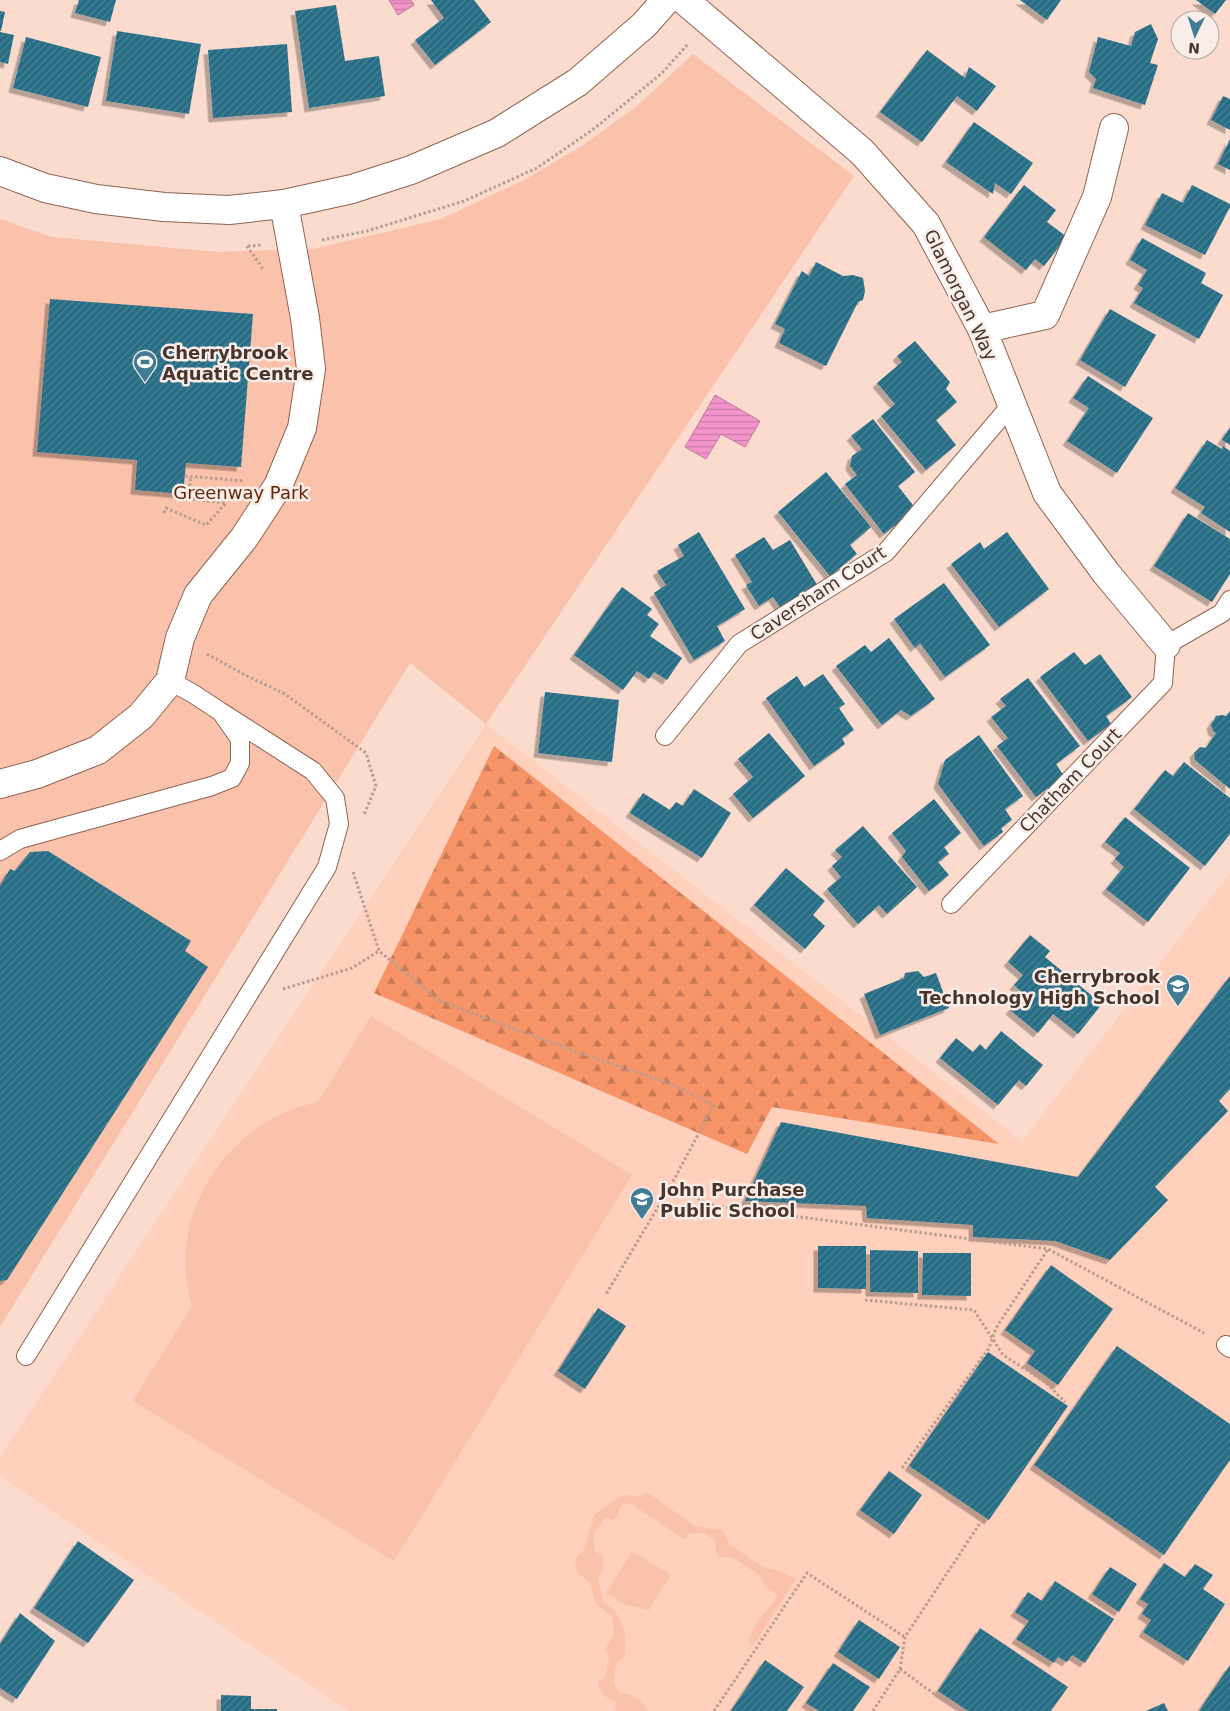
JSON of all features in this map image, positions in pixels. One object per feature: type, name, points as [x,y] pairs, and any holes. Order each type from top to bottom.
[{"type":"street","points":[[0,172],[45,188],[96,200],[164,207],[229,210],[284,204],[352,189],[411,170],[497,133],[578,82],[644,25],[666,0]]},
{"type":"street","name":"Glamorgan Way","points":[[684,0],[862,152],[926,224],[982,329],[1047,493],[1106,573],[1166,645]]},
{"type":"street","points":[[982,329],[1045,315],[1097,197],[1114,128]]},
{"type":"street","points":[[0,784],[37,774],[98,750],[141,716],[170,681],[180,638],[198,595],[244,538],[278,486],[302,428],[310,369],[305,318],[284,204]]},
{"type":"lane","name":"Caversham Court","points":[[665,736],[738,644],[886,552],[1011,404]]},
{"type":"lane","points":[[1166,645],[1222,613],[1230,600]]},
{"type":"lane","name":"Chatham Court","points":[[951,904],[1162,683],[1166,645]]},
{"type":"lane","points":[[26,1356],[327,867],[339,824],[335,798],[313,772],[192,693],[170,681]]},
{"type":"lane","points":[[0,851],[20,839],[212,786],[232,778],[240,763],[240,740],[221,712]]},
{"type":"path","points":[[247,246],[265,272]]},
{"type":"path","points":[[185,476],[249,481]]},
{"type":"path","points":[[164,513],[166,508],[206,525],[226,503],[188,499],[191,476]]},
{"type":"path","points":[[180,638],[245,675],[285,694],[366,753],[376,786],[362,820]]},
{"type":"path","points":[[350,863],[379,950],[440,1001],[574,1051],[674,1085],[714,1105],[670,1187],[605,1296]]},
{"type":"path","points":[[245,1000],[352,968],[379,950]]},
{"type":"path","points":[[670,1187],[715,1206],[1048,1249],[1228,1347]]},
{"type":"path","points":[[902,1468],[989,1348],[996,1328],[1048,1249]]},
{"type":"path","points":[[865,1300],[974,1310],[1003,1355],[1045,1382],[1065,1402]]},
{"type":"path","points":[[873,1711],[900,1669],[905,1637],[984,1517]]},
{"type":"path","points":[[714,1711],[807,1573],[905,1637]]},
{"type":"path","points":[[900,1669],[940,1698]]},
{"type":"shaded area","points":[[389,0],[411,0],[414,5],[398,15]]},
{"type":"shaded area","points":[[715,395],[760,421],[745,447],[721,434],[706,459],[685,447]]},
{"type":"shaded area","name":"John Purchase Public School","points":[[486,724],[1022,1141],[1230,873],[1230,1711],[348,1711],[0,1476],[0,1457]]},
{"type":"green space","name":"Greenway Park","points":[[693,54],[854,176],[486,724],[410,663],[0,1327],[0,219],[52,237],[218,252],[313,249],[441,219],[526,179],[582,146],[637,106]]},
{"type":"green space","points":[[494,746],[999,1144],[772,1107],[747,1154],[374,993]]},
{"type":"green space","points":[[371,1016],[632,1175],[394,1561],[133,1401],[192,1306],[186,1272],[187,1239],[196,1207],[211,1177],[231,1151],[256,1129],[286,1112],[318,1102]]},
{"type":"green space","points":[[648,1493],[695,1526],[723,1530],[729,1544],[763,1567],[778,1570],[796,1579],[753,1646],[749,1644],[753,1631],[760,1618],[778,1596],[764,1585],[760,1576],[732,1557],[718,1557],[715,1541],[704,1533],[690,1533],[684,1539],[630,1503],[622,1505],[617,1516],[612,1520],[605,1517],[594,1534],[594,1550],[604,1557],[598,1580],[604,1603],[611,1607],[620,1620],[626,1644],[623,1659],[617,1662],[614,1682],[621,1693],[637,1699],[644,1704],[648,1711],[616,1711],[616,1703],[606,1697],[598,1686],[598,1682],[606,1676],[609,1657],[606,1648],[614,1634],[612,1616],[596,1604],[590,1583],[577,1572],[575,1564],[577,1557],[584,1550],[594,1515],[623,1495],[637,1496]]},
{"type":"green space","points":[[632,1551],[671,1575],[649,1610],[626,1605],[606,1593]]},
{"type":"building","points":[[79,0],[116,0],[110,22],[75,13]]},
{"type":"building","points":[[431,0],[474,0],[491,22],[435,65],[415,40],[444,18]]},
{"type":"building","points":[[1020,0],[1061,0],[1047,20]]},
{"type":"building","points":[[1196,0],[1226,0],[1218,10],[1210,10]]},
{"type":"building","points":[[336,5],[345,61],[379,56],[385,96],[309,108],[295,11]]},
{"type":"building","points":[[0,11],[5,12],[1,31],[0,31]]},
{"type":"building","points":[[1151,24],[1158,39],[1150,63],[1158,65],[1145,105],[1093,88],[1096,79],[1089,72],[1098,37],[1131,46],[1135,32]]},
{"type":"building","points":[[117,31],[201,44],[189,114],[106,101]]},
{"type":"building","points":[[0,32],[14,35],[8,64],[0,62]]},
{"type":"building","points":[[26,37],[101,57],[88,107],[13,88]]},
{"type":"building","points":[[287,44],[292,112],[213,118],[208,50]]},
{"type":"building","points":[[927,50],[965,78],[969,67],[996,86],[977,111],[957,96],[922,142],[880,112]]},
{"type":"building","points":[[1223,96],[1230,99],[1230,130],[1211,120]]},
{"type":"building","points":[[974,122],[1033,163],[1011,194],[995,183],[993,194],[946,162]]},
{"type":"building","points":[[1230,139],[1230,170],[1218,164]]},
{"type":"building","points":[[1024,185],[1056,210],[1047,222],[1067,237],[1044,266],[1035,259],[1026,270],[984,237]]},
{"type":"building","points":[[1192,185],[1230,204],[1205,255],[1145,225],[1162,193],[1183,203]]},
{"type":"building","points":[[1142,238],[1206,273],[1201,283],[1223,295],[1199,339],[1134,303],[1143,288],[1138,285],[1147,270],[1130,260]]},
{"type":"building","points":[[816,262],[843,276],[853,275],[863,278],[865,291],[863,300],[858,302],[826,366],[779,343],[785,329],[775,324],[802,271],[809,276]]},
{"type":"building","name":"Cherrybrook Aquatic Centre","points":[[50,299],[253,314],[241,467],[186,463],[183,494],[135,490],[137,460],[37,452]]},
{"type":"building","points":[[1110,309],[1156,335],[1125,387],[1080,360]]},
{"type":"building","points":[[915,341],[950,382],[946,389],[957,402],[936,420],[956,445],[926,470],[881,416],[895,404],[877,383],[902,362],[897,356]]},
{"type":"building","points":[[1088,376],[1153,418],[1117,473],[1067,441],[1089,408],[1073,398]]},
{"type":"building","points":[[873,419],[915,472],[898,486],[916,509],[884,534],[845,484],[857,475],[850,466],[852,456],[862,449],[851,436]]},
{"type":"building","points":[[1230,427],[1230,445],[1222,440]]},
{"type":"building","points":[[1207,440],[1222,449],[1223,446],[1230,451],[1230,532],[1201,513],[1205,507],[1175,488]]},
{"type":"building","points":[[826,472],[871,527],[850,545],[857,554],[830,576],[778,512]]},
{"type":"building","points":[[1188,513],[1230,539],[1230,574],[1212,602],[1154,566]]},
{"type":"building","points":[[699,532],[745,609],[717,626],[725,641],[694,660],[654,593],[666,585],[657,571],[684,556],[678,545]]},
{"type":"building","points":[[1007,532],[1049,589],[999,627],[951,564],[980,542],[984,549]]},
{"type":"building","points":[[764,537],[773,550],[790,540],[819,588],[782,610],[773,597],[759,606],[746,585],[752,582],[735,555]]},
{"type":"building","points":[[944,583],[990,645],[945,677],[920,643],[915,648],[894,619]]},
{"type":"building","points":[[622,587],[652,609],[647,615],[659,624],[650,636],[682,658],[667,680],[654,672],[649,679],[637,671],[623,690],[574,655]]},
{"type":"building","points":[[889,638],[935,699],[911,716],[901,710],[882,725],[836,666],[865,645],[871,652]]},
{"type":"building","points":[[1074,652],[1085,665],[1100,654],[1132,697],[1106,716],[1111,724],[1088,741],[1040,677]]},
{"type":"building","points":[[823,674],[845,704],[839,708],[854,730],[842,738],[845,744],[814,766],[766,698],[797,676],[804,687]]},
{"type":"building","points":[[1028,678],[1080,746],[1056,764],[1064,776],[1036,797],[997,746],[1008,738],[991,717],[1006,706],[1000,699]]},
{"type":"building","points":[[545,692],[619,700],[612,762],[538,753]]},
{"type":"building","points":[[1230,711],[1230,789],[1195,760],[1194,753],[1200,747],[1206,748],[1216,733],[1211,725],[1216,716],[1226,716]]},
{"type":"building","points":[[769,733],[805,776],[753,818],[733,794],[753,777],[738,759]]},
{"type":"building","points":[[979,735],[1023,796],[1005,809],[1012,820],[1001,828],[1003,832],[984,846],[938,784],[945,760]]},
{"type":"building","points":[[1184,762],[1230,798],[1230,834],[1205,866],[1134,809],[1165,770],[1173,776]]},
{"type":"building","points":[[694,789],[731,813],[702,858],[630,813],[643,793],[670,810],[676,802],[683,806]]},
{"type":"building","points":[[934,799],[961,833],[944,847],[949,854],[938,862],[949,875],[929,891],[902,857],[906,851],[892,833]]},
{"type":"building","points":[[1125,817],[1190,868],[1148,922],[1106,889],[1124,867],[1115,859],[1120,853],[1105,842]]},
{"type":"building","points":[[863,826],[917,887],[887,914],[879,905],[858,924],[827,889],[841,877],[832,866],[842,857],[835,850]]},
{"type":"building","points":[[48,851],[191,941],[185,951],[208,967],[7,1280],[0,1281],[0,886],[10,869],[15,871],[30,852]]},
{"type":"building","points":[[786,868],[825,901],[813,915],[825,926],[805,949],[754,905]]},
{"type":"building","points":[[1030,935],[1050,951],[1045,957],[1102,1004],[1078,1034],[1053,1014],[1038,1033],[1010,1010],[1024,994],[1014,985],[1023,975],[1008,962]]},
{"type":"building","points":[[918,971],[924,977],[936,973],[949,1008],[880,1035],[864,994],[904,978],[905,973]]},
{"type":"building","points":[[1230,976],[1230,1089],[1219,1101],[1228,1111],[1155,1187],[1168,1200],[1110,1260],[1055,1241],[973,1237],[973,1225],[867,1218],[866,1206],[745,1201],[781,1122],[1078,1177]]},
{"type":"building","points":[[1001,1031],[1043,1065],[1026,1086],[1019,1080],[998,1105],[940,1058],[956,1038],[973,1052],[980,1044],[986,1050]]},
{"type":"building","points":[[818,1246],[866,1246],[866,1289],[818,1288]]},
{"type":"building","points":[[870,1250],[918,1251],[918,1293],[870,1292]]},
{"type":"building","points":[[923,1253],[971,1253],[971,1296],[922,1295]]},
{"type":"building","points":[[1051,1265],[1113,1309],[1058,1385],[1027,1363],[1035,1351],[1005,1330]]},
{"type":"building","points":[[598,1308],[626,1326],[585,1389],[558,1371]]},
{"type":"building","points":[[1117,1346],[1230,1424],[1230,1460],[1164,1555],[1034,1465]]},
{"type":"building","points":[[988,1352],[1068,1406],[989,1520],[909,1466]]},
{"type":"building","points":[[889,1471],[922,1495],[894,1534],[860,1510]]},
{"type":"building","points":[[78,1541],[134,1580],[88,1643],[34,1608]]},
{"type":"building","points":[[1164,1563],[1185,1577],[1195,1564],[1213,1575],[1203,1589],[1225,1604],[1188,1661],[1143,1632],[1151,1620],[1142,1614],[1148,1604],[1140,1599]]},
{"type":"building","points":[[1110,1567],[1137,1584],[1119,1612],[1092,1594]]},
{"type":"building","points":[[1055,1581],[1114,1619],[1085,1663],[1072,1655],[1067,1662],[1058,1657],[1054,1663],[1016,1639],[1029,1621],[1015,1612],[1028,1592],[1042,1601]]},
{"type":"building","points":[[20,1613],[55,1641],[17,1699],[0,1688],[0,1644]]},
{"type":"building","points":[[859,1620],[900,1647],[879,1679],[838,1652]]},
{"type":"building","points":[[980,1628],[1068,1687],[1051,1711],[968,1711],[938,1691]]},
{"type":"building","points":[[765,1660],[804,1687],[787,1711],[731,1711]]},
{"type":"building","points":[[833,1663],[870,1687],[853,1711],[819,1711],[806,1703]]},
{"type":"building","points":[[1230,1665],[1230,1711],[1199,1711]]},
{"type":"building","points":[[221,1695],[251,1696],[251,1709],[277,1709],[277,1711],[221,1711]]},
{"type":"building","points":[[1164,1703],[1168,1711],[1146,1711]]},
{"type":"place","name":"Cherrybrook Aquatic Centre","points":[[145,383]]},
{"type":"place","name":"Cherrybrook Technology High School","points":[[1178,1007]]},
{"type":"place","name":"John Purchase Public School","points":[[642,1220]]}]
